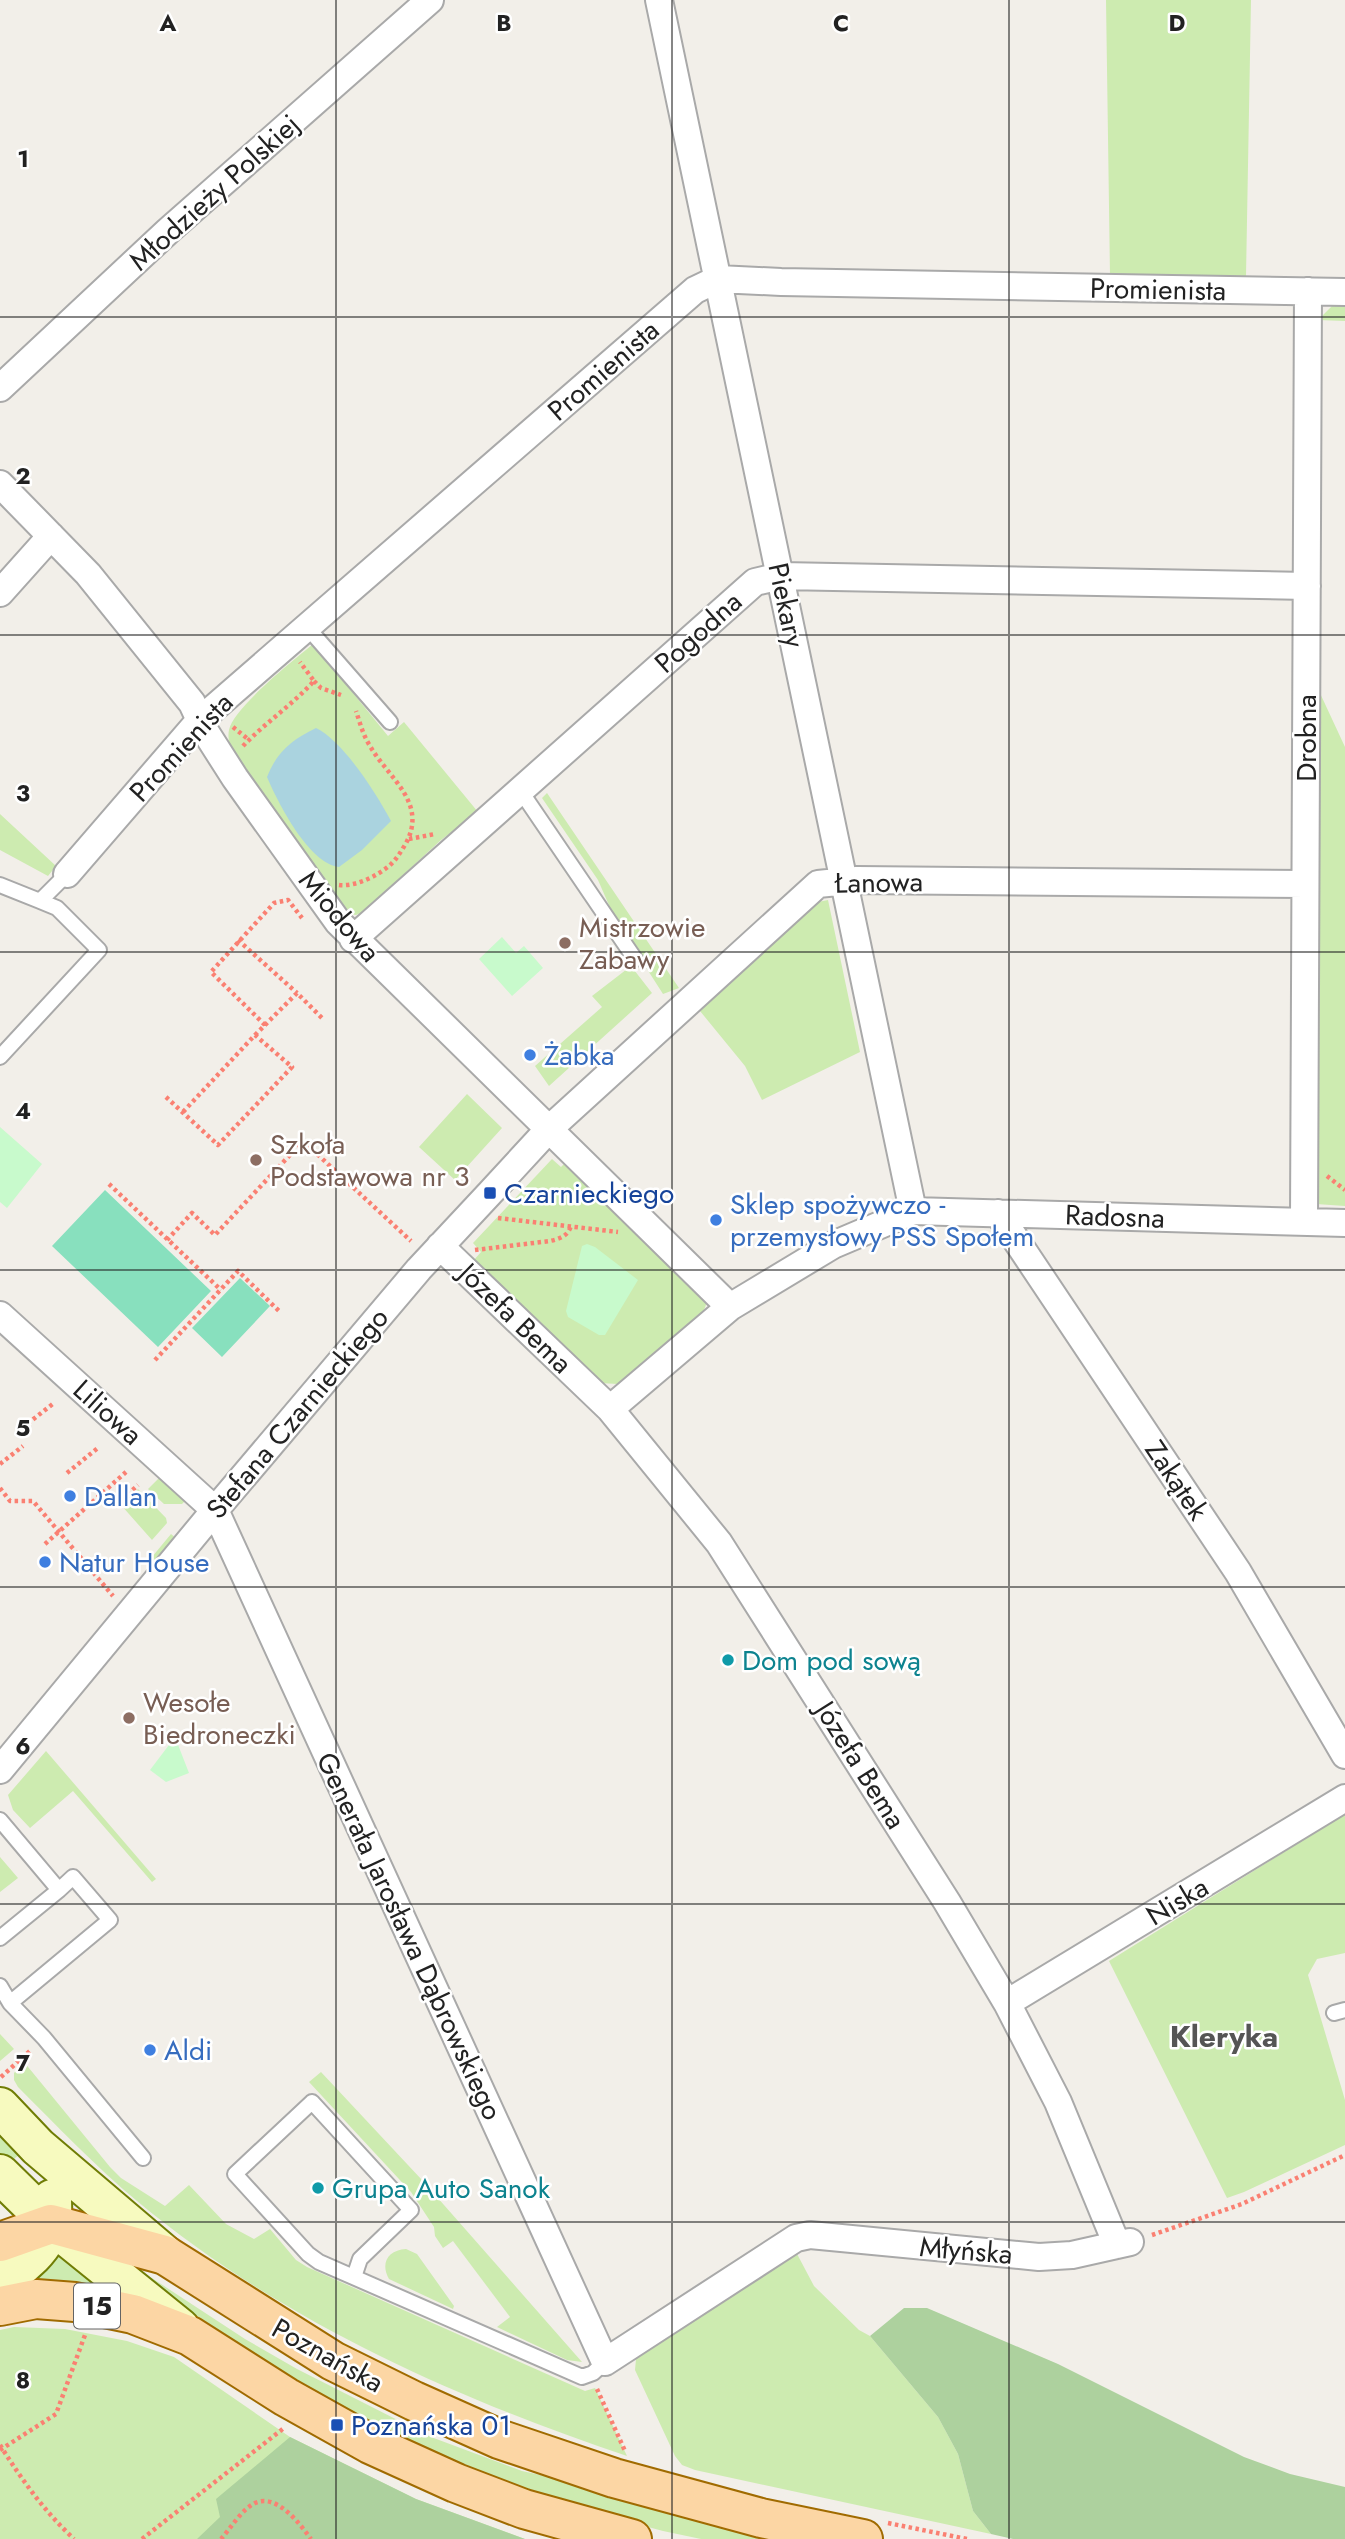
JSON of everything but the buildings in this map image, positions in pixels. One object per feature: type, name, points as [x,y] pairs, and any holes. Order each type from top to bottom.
[{"type":"main road","name":"Poznańska","points":[[5,2097],[38,2147],[165,2255],[333,2361],[499,2439],[614,2478],[748,2515],[863,2539]]},
{"type":"main road","name":"Poznańska","points":[[38,2147],[52,2199],[51,2224]]},
{"type":"main road","name":"Poznańska","points":[[0,2174],[51,2224],[190,2336],[286,2397],[370,2444],[456,2483],[524,2509],[632,2539]]},
{"type":"main road","points":[[0,2242],[51,2224]]},
{"type":"main road","points":[[0,2280],[16,2270],[39,2249],[51,2224]]},
{"type":"main road","name":"15","points":[[51,2224],[165,2255]]},
{"type":"main road","name":"15","points":[[0,2306],[36,2300],[75,2302],[133,2314],[190,2336]]},
{"type":"street","name":"Młodzieży Polskiej","points":[[0,387],[168,231],[430,0]]},
{"type":"street","name":"Piekary","points":[[659,0],[912,1211]]},
{"type":"street","name":"Promienista","points":[[67,874],[200,720],[695,290],[718,279],[1308,291]]},
{"type":"street","points":[[1308,291],[1345,292]]},
{"type":"street","name":"Drobna","points":[[1304,1221],[1308,291]]},
{"type":"street","name":"Miodowa","points":[[0,484],[88,574],[192,703],[234,778],[329,896],[354,939],[730,1307]]},
{"type":"street","points":[[0,593],[51,536]]},
{"type":"street","name":"Pogodna","points":[[354,939],[754,582],[781,576],[1307,586]]},
{"type":"street","name":"Łanowa","points":[[549,1129],[818,884],[844,881],[1305,884]]},
{"type":"street","name":"Stefana Czarnieckiego","points":[[0,1770],[215,1510],[440,1246],[549,1129]]},
{"type":"street","name":"Radosna","points":[[610,1409],[730,1307],[833,1245],[912,1211],[1345,1223]]},
{"type":"street","name":"Zakątek","points":[[998,1213],[1238,1572],[1345,1755]]},
{"type":"street","name":"Józefa Bema","points":[[440,1246],[610,1409],[705,1523],[947,1902],[1007,2003],[1058,2102],[1124,2244]]},
{"type":"street","name":"Liliowa","points":[[3,1321],[215,1510]]},
{"type":"street","name":"Generała Jarosława Dąbrowskiego","points":[[215,1510],[599,2367]]},
{"type":"street","name":"Niska","points":[[1007,2003],[1345,1798]]},
{"type":"street","name":"Młyńska","points":[[599,2367],[796,2238],[810,2235],[1039,2257],[1072,2255],[1124,2244]]},
{"type":"lane","points":[[307,627],[390,722]]},
{"type":"lane","points":[[520,790],[635,959]]},
{"type":"lane","points":[[40,901],[67,874]]},
{"type":"lane","points":[[0,885],[57,908],[99,950],[0,1057]]},
{"type":"lane","points":[[0,1820],[59,1890]]},
{"type":"lane","points":[[0,1938],[73,1877],[110,1920],[10,2003]]},
{"type":"lane","points":[[0,1986],[10,2003],[44,2038],[143,2158]]},
{"type":"lane","points":[[354,2277],[360,2259],[411,2210],[312,2102],[235,2174],[308,2254],[319,2262],[582,2377],[599,2367]]},
{"type":"path","points":[[293,653],[321,688],[348,699]]},
{"type":"path","points":[[240,750],[265,724],[298,699],[314,681]]},
{"type":"path","points":[[265,1025],[211,972],[274,903],[288,900],[307,923],[329,896],[387,867],[397,858],[413,827],[411,802],[371,748],[356,709]]},
{"type":"path","points":[[239,940],[324,1020]]},
{"type":"path","points":[[183,1112],[297,993]]},
{"type":"path","points":[[166,1097],[218,1145],[292,1067],[256,1035]]},
{"type":"path","points":[[167,1240],[192,1213],[215,1235],[303,1141],[411,1241]]},
{"type":"path","points":[[109,1184],[220,1290]]},
{"type":"path","points":[[490,1217],[637,1234],[646,1225]]},
{"type":"path","points":[[471,1251],[562,1238],[571,1226]]},
{"type":"path","points":[[155,1360],[238,1271],[279,1311]]},
{"type":"path","points":[[22,1428],[54,1404]]},
{"type":"path","points":[[0,1464],[23,1446]]},
{"type":"path","points":[[67,1473],[99,1447]]},
{"type":"path","points":[[45,1544],[126,1472]]},
{"type":"path","points":[[117,1504],[138,1485]]},
{"type":"path","points":[[0,1488],[10,1501],[33,1501],[113,1596]]},
{"type":"path","points":[[5,2097],[0,2078],[19,2060]]},
{"type":"path","points":[[1124,2244],[1242,2204],[1345,2155]]},
{"type":"path","points":[[74,2539],[53,2520],[27,2488],[1,2448],[56,2414],[88,2327]]},
{"type":"path","points":[[599,2367],[598,2395],[630,2461]]},
{"type":"path","points":[[142,2539],[285,2427]]},
{"type":"path","points":[[221,2539],[247,2509],[258,2502],[269,2502],[292,2515],[311,2539]]},
{"type":"green space","points":[[1106,0],[1251,0],[1246,276],[1110,275]]},
{"type":"green space","points":[[1345,304],[1345,321],[1318,320],[1332,306]]},
{"type":"green space","points":[[313,644],[388,736],[404,722],[478,812],[441,840],[363,912],[356,915],[344,913],[233,757],[229,740],[233,721],[252,697]]},
{"type":"green space","points":[[1319,691],[1345,747],[1345,1206],[1316,1204]]},
{"type":"green space","points":[[547,793],[679,988],[663,994],[615,919],[598,880],[542,798]]},
{"type":"green space","points":[[0,814],[56,866],[48,876],[0,850]]},
{"type":"green space","points":[[828,900],[860,1052],[762,1100],[745,1066],[700,1011],[818,902]]},
{"type":"green space","points":[[502,937],[516,953],[524,946],[543,968],[512,996],[479,959]]},
{"type":"green space","points":[[631,966],[652,993],[549,1086],[535,1066],[602,1007],[592,996]]},
{"type":"green space","points":[[467,1094],[502,1128],[455,1180],[419,1147]]},
{"type":"green space","points":[[0,1127],[42,1164],[7,1208],[0,1202]]},
{"type":"green space","points":[[552,1159],[561,1167],[565,1163],[707,1302],[697,1320],[618,1384],[599,1383],[473,1261],[481,1252],[473,1243]]},
{"type":"green space","points":[[105,1190],[211,1291],[158,1347],[52,1246]]},
{"type":"green space","points":[[587,1244],[595,1247],[638,1280],[605,1335],[599,1335],[568,1317],[566,1311],[582,1246]]},
{"type":"green space","points":[[240,1278],[270,1306],[222,1357],[192,1328]]},
{"type":"green space","points":[[161,1476],[186,1500],[182,1504],[164,1504],[148,1489]]},
{"type":"green space","points":[[138,1489],[166,1518],[167,1523],[152,1540],[121,1505]]},
{"type":"green space","points":[[171,1534],[177,1539],[153,1568],[147,1563]]},
{"type":"green space","points":[[175,1737],[189,1773],[166,1782],[150,1770]]},
{"type":"green space","points":[[46,1751],[156,1879],[152,1882],[73,1791],[30,1828],[13,1810],[8,1795]]},
{"type":"green space","points":[[1345,1814],[1345,1953],[1317,1959],[1308,1975],[1345,2100],[1345,2145],[1227,2198],[1109,1961]]},
{"type":"green space","points":[[0,1857],[18,1878],[0,1892]]},
{"type":"green space","points":[[0,2034],[14,2049],[0,2061]]},
{"type":"green space","points":[[24,2062],[121,2178],[165,2206],[189,2185],[226,2224],[254,2239],[270,2229],[296,2260],[307,2267],[585,2391],[595,2388],[627,2456],[497,2408],[433,2381],[370,2351],[249,2283],[192,2244],[137,2201],[76,2146],[18,2087],[14,2073]]},
{"type":"green space","points":[[321,2072],[422,2180],[582,2362],[567,2360],[497,2327],[510,2317],[453,2241],[443,2248],[435,2236],[434,2227],[411,2192],[309,2082]]},
{"type":"green space","points":[[0,2128],[20,2154],[8,2164],[0,2156]]},
{"type":"green space","points":[[106,2248],[245,2339],[297,2369],[431,2437],[522,2471],[614,2491],[802,2539],[701,2539],[663,2531],[570,2506],[514,2487],[401,2442],[228,2346]]},
{"type":"green space","points":[[59,2249],[125,2304],[29,2285]]},
{"type":"green space","points":[[406,2249],[417,2254],[454,2306],[453,2309],[389,2279],[385,2268],[387,2258],[394,2252]]},
{"type":"green space","points":[[796,2252],[814,2286],[859,2330],[870,2336],[938,2417],[958,2454],[973,2511],[991,2534],[695,2470],[682,2465],[675,2456],[635,2370],[636,2359],[643,2350]]},
{"type":"green space","points":[[904,2308],[927,2308],[1058,2364],[1244,2457],[1290,2474],[1345,2487],[1345,2539],[1013,2539],[991,2534],[973,2511],[958,2454],[938,2417],[870,2336]]},
{"type":"green space","points":[[14,2327],[65,2329],[127,2341],[174,2357],[290,2437],[416,2499],[525,2539],[0,2539],[0,2330]]},
{"type":"green space","points":[[290,2437],[416,2499],[525,2539],[197,2539],[220,2517],[216,2499]]},
{"type":"water","points":[[316,728],[348,756],[391,821],[362,850],[339,867],[328,863],[306,844],[287,816],[267,777],[275,760],[286,748]]},
{"type":"place","name":"Mistrzowie Zabawy","points":[[565,943]]},
{"type":"place","name":"Żabka","points":[[530,1055]]},
{"type":"place","name":"Szkoła Podstawowa nr 3","points":[[256,1160]]},
{"type":"place","name":"Czarnieckiego","points":[[490,1193]]},
{"type":"place","name":"Sklep spożywczo - przemysłowy PSS Społem","points":[[716,1220]]},
{"type":"place","name":"Dallan","points":[[70,1496]]},
{"type":"place","name":"Natur House","points":[[45,1562]]},
{"type":"place","name":"Dom pod sową","points":[[728,1660]]},
{"type":"place","name":"Wesołe Biedroneczki","points":[[129,1718]]},
{"type":"place","name":"Aldi","points":[[150,2050]]},
{"type":"place","name":"Grupa Auto Sanok","points":[[318,2188]]},
{"type":"place","name":"Poznańska 01","points":[[337,2425]]},
{"type":"district","name":"Kleryka","points":[[1224,2037]]}]
